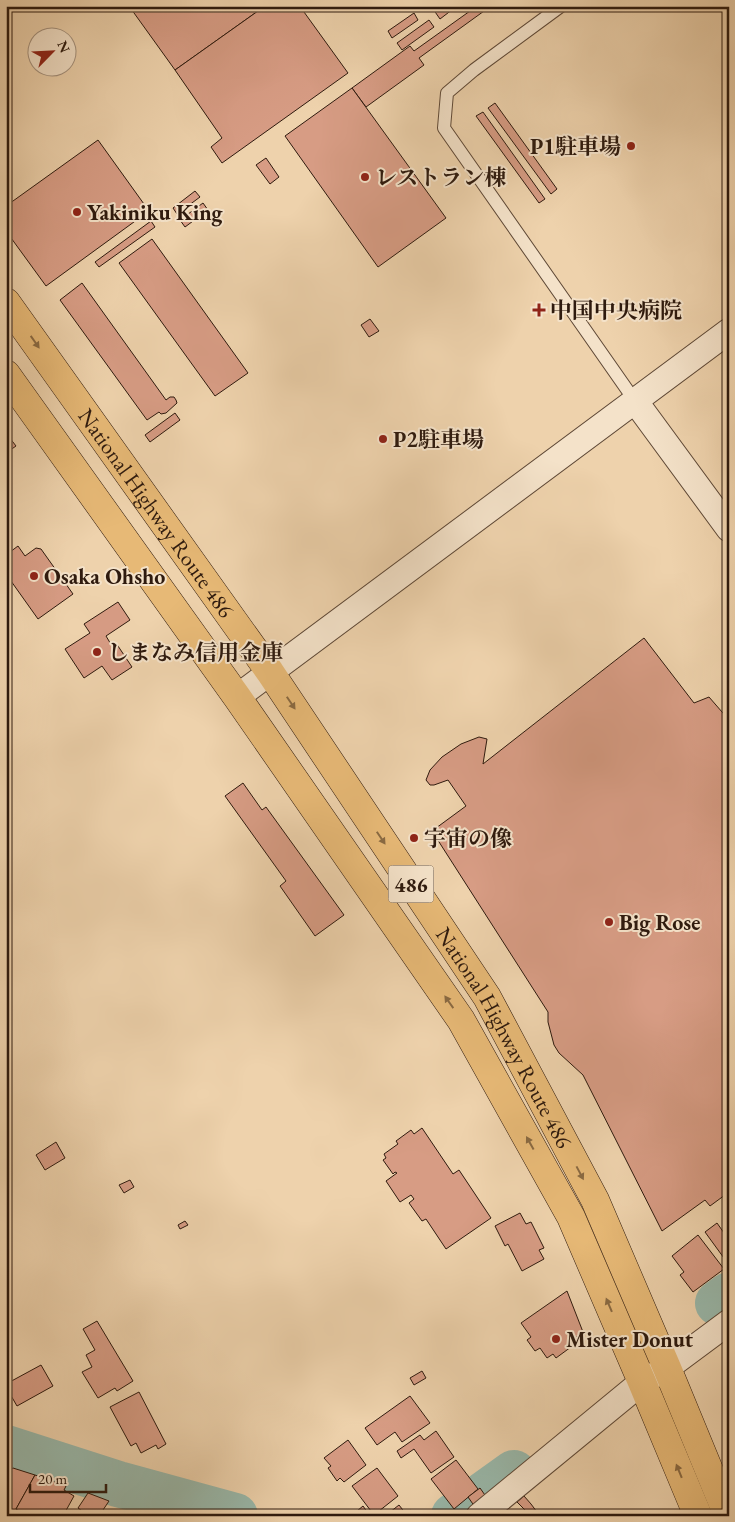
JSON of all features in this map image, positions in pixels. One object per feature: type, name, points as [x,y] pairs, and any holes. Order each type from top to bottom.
[{"type":"highway","name":"National Highway Route 486","points":[[6,302],[270,672],[487,997],[595,1200],[728,1516]]},
{"type":"highway","name":"National Highway Route 486","points":[[6,374],[237,697],[461,1020],[571,1217],[698,1516]]},
{"type":"street","points":[[237,697],[729,331]]},
{"type":"street","points":[[635,401],[729,529]]},
{"type":"street","points":[[479,1516],[642,1382],[667,1368],[729,1322]]},
{"type":"lane","points":[[562,6],[474,70],[447,93],[444,128],[635,401]]},
{"type":"building","points":[[129,6],[265,6],[175,70]]},
{"type":"building","points":[[265,6],[305,6],[308,10],[304,12],[348,73],[222,163],[211,147],[222,138],[175,70]]},
{"type":"building","points":[[431,6],[457,6],[440,19]]},
{"type":"building","points":[[477,6],[491,6],[419,58],[424,65],[366,107],[352,88],[410,46],[414,51]]},
{"type":"building","points":[[414,13],[418,20],[392,38],[388,31]]},
{"type":"building","points":[[429,20],[434,27],[402,50],[397,43]]},
{"type":"building","name":"レストラン棟","points":[[352,88],[446,218],[378,267],[285,136]]},
{"type":"building","points":[[495,103],[557,189],[551,194],[488,108]]},
{"type":"building","points":[[483,112],[545,199],[539,203],[476,116]]},
{"type":"building","points":[[98,140],[149,211],[46,286],[6,231],[6,206]]},
{"type":"building","points":[[266,158],[279,177],[270,184],[256,165]]},
{"type":"building","points":[[195,191],[200,197],[177,214],[173,208]]},
{"type":"building","points":[[203,203],[208,210],[185,227],[180,220]]},
{"type":"building","points":[[151,221],[155,227],[99,267],[95,262]]},
{"type":"building","points":[[152,239],[248,373],[215,396],[119,263]]},
{"type":"building","points":[[82,283],[166,400],[174,397],[176,400],[177,403],[166,413],[161,414],[159,412],[147,420],[60,300]]},
{"type":"building","points":[[370,319],[379,331],[369,337],[361,325]]},
{"type":"building","points":[[175,413],[180,420],[150,442],[145,435]]},
{"type":"building","points":[[6,433],[16,446],[6,453]]},
{"type":"building","points":[[18,546],[25,556],[36,548],[41,549],[73,594],[38,619],[6,574],[6,555]]},
{"type":"building","points":[[118,602],[130,620],[106,636],[112,646],[116,643],[132,667],[112,680],[102,666],[84,678],[65,649],[90,633],[84,624]]},
{"type":"building","name":"Big Rose","points":[[644,638],[694,703],[709,697],[729,720],[729,1192],[710,1206],[705,1200],[662,1231],[583,1075],[559,1053],[554,1045],[548,1022],[548,1012],[432,831],[466,806],[448,780],[430,785],[426,780],[430,770],[442,757],[461,744],[479,737],[487,739],[483,764]]},
{"type":"building","points":[[243,783],[262,810],[266,807],[344,915],[315,936],[280,886],[286,881],[225,796]]},
{"type":"building","points":[[422,1128],[453,1174],[459,1170],[491,1218],[446,1249],[426,1219],[422,1221],[409,1203],[414,1199],[411,1195],[400,1202],[386,1181],[397,1173],[393,1174],[383,1160],[386,1158],[384,1154],[398,1144],[396,1141],[411,1130],[414,1134]]},
{"type":"building","points":[[56,1142],[65,1158],[45,1170],[36,1155]]},
{"type":"building","points":[[130,1180],[134,1187],[124,1193],[119,1185]]},
{"type":"building","points":[[520,1213],[526,1224],[531,1222],[544,1248],[539,1250],[544,1259],[522,1271],[508,1244],[505,1246],[495,1226]]},
{"type":"building","points":[[185,1221],[188,1225],[180,1229],[178,1225]]},
{"type":"building","points":[[717,1223],[729,1240],[729,1265],[705,1232]]},
{"type":"building","points":[[698,1235],[724,1269],[693,1292],[680,1275],[684,1272],[672,1256]]},
{"type":"building","points":[[567,1291],[583,1332],[568,1343],[571,1347],[556,1358],[553,1354],[547,1358],[540,1348],[535,1351],[527,1340],[531,1337],[521,1323]]},
{"type":"building","points":[[97,1321],[133,1381],[117,1391],[115,1388],[98,1398],[82,1372],[92,1367],[86,1355],[95,1350],[83,1329]]},
{"type":"building","points":[[41,1365],[53,1386],[17,1406],[6,1384]]},
{"type":"building","points":[[422,1371],[426,1378],[414,1385],[410,1378]]},
{"type":"building","points":[[139,1392],[166,1444],[158,1449],[156,1445],[141,1453],[136,1443],[131,1446],[110,1407]]},
{"type":"building","points":[[410,1396],[430,1423],[402,1442],[395,1432],[377,1445],[365,1428]]},
{"type":"building","points":[[436,1431],[454,1457],[431,1473],[414,1449],[401,1458],[397,1451],[420,1435],[424,1440]]},
{"type":"building","points":[[348,1440],[366,1465],[344,1482],[340,1478],[337,1481],[328,1468],[331,1466],[324,1458]]},
{"type":"building","points":[[456,1460],[478,1489],[454,1509],[431,1479]]},
{"type":"building","points":[[13,1468],[35,1475],[16,1509],[18,1511],[15,1516],[6,1506],[6,1472]]},
{"type":"building","points":[[377,1468],[398,1496],[374,1515],[352,1486]]},
{"type":"building","points":[[35,1475],[66,1486],[64,1490],[74,1496],[63,1516],[27,1516],[16,1509]]},
{"type":"building","points":[[480,1488],[487,1498],[475,1507],[468,1497]]},
{"type":"building","points":[[88,1493],[109,1501],[99,1516],[89,1516],[78,1508]]},
{"type":"building","points":[[524,1496],[540,1516],[531,1516],[517,1502]]},
{"type":"building","points":[[399,1505],[406,1514],[411,1510],[416,1516],[385,1516]]},
{"type":"building","points":[[363,1506],[370,1516],[351,1516]]},
{"type":"waterway","points":[[718,1303],[729,1295]]},
{"type":"waterway","points":[[6,1448],[118,1484],[235,1516]]},
{"type":"waterway","points":[[454,1516],[514,1473]]},
{"type":"place","name":"P1駐車場","points":[[631,146]]},
{"type":"place","name":"レストラン棟","points":[[365,177]]},
{"type":"place","name":"Yakiniku King","points":[[77,212]]},
{"type":"place","name":"中国中央病院","points":[[539,310]]},
{"type":"place","name":"P2駐車場","points":[[383,439]]},
{"type":"place","name":"Osaka Ohsho","points":[[34,576]]},
{"type":"place","name":"しまなみ信用金庫","points":[[97,652]]},
{"type":"place","name":"宇宙の像","points":[[414,838]]},
{"type":"place","name":"Big Rose","points":[[609,922]]},
{"type":"place","name":"Mister Donut","points":[[556,1339]]}]
